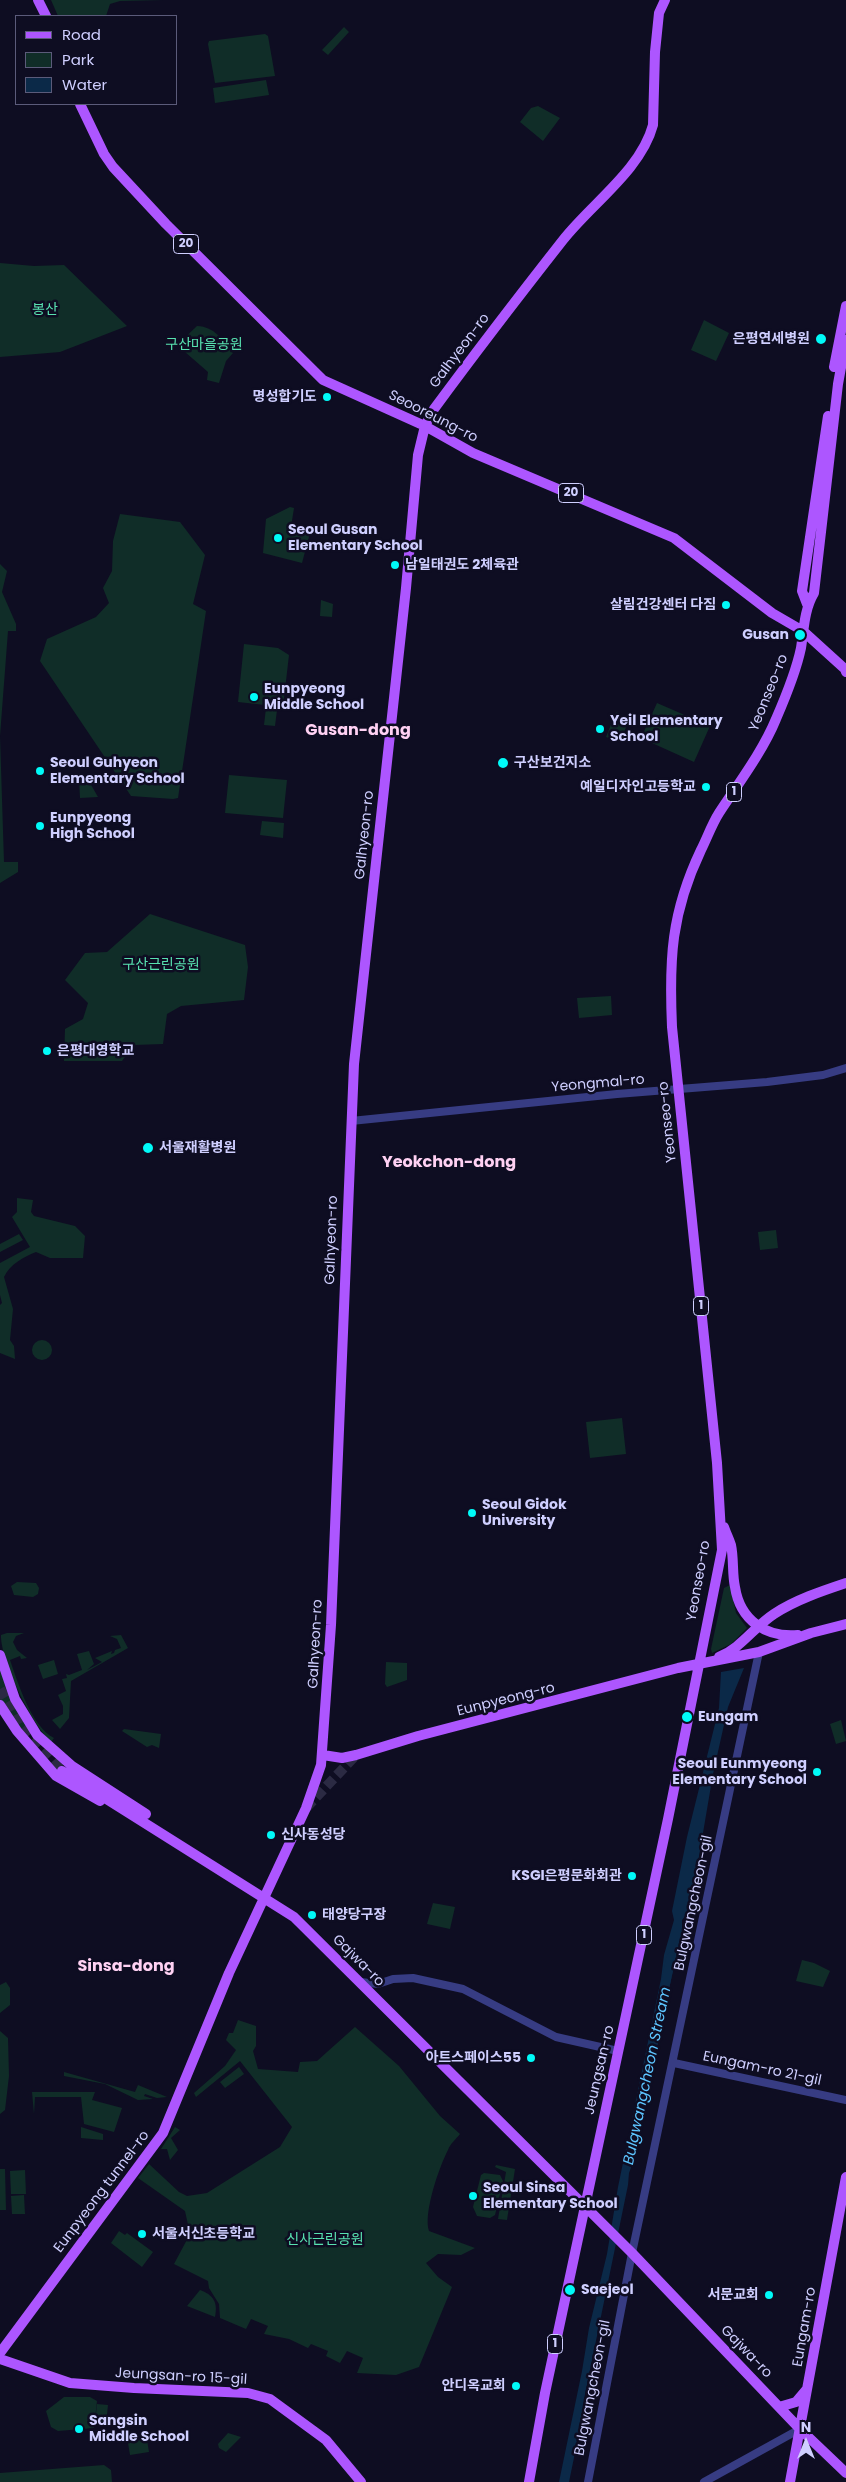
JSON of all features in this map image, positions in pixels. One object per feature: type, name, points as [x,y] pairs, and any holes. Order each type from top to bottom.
[{"type":"main road","points":[[38,0],[46,15]]},
{"type":"main road","name":"Galhyeon-ro","points":[[323,1754],[331,1625],[355,1056],[406,588],[418,455],[425,426],[434,409],[475,352],[564,239],[640,155],[651,135],[656,45],[660,13],[665,0]]},
{"type":"main road","name":"Seooreung-ro","points":[[80,105],[104,154],[123,178],[323,380],[425,426],[473,453],[674,538],[772,613],[803,631],[846,670]]},
{"type":"main road","name":"Yeonseo-ro","points":[[808,604],[802,591],[836,352],[846,306]]},
{"type":"main road","name":"Yeonseo-ro","points":[[698,1664],[722,1550],[721,1522],[679,1090],[670,978],[672,942],[678,910],[689,874],[719,814],[770,734],[792,679],[808,604],[814,593],[838,384],[846,340]]},
{"type":"main road","points":[[721,1522],[731,1544],[734,1586],[738,1603],[744,1613],[758,1627],[776,1634],[812,1633]]},
{"type":"main road","points":[[698,1664],[730,1651],[774,1614],[799,1601],[846,1583]]},
{"type":"main road","name":"Eunpyeong-ro","points":[[323,1754],[342,1758],[356,1755],[418,1736],[698,1664],[759,1652],[812,1633],[846,1624]]},
{"type":"main road","points":[[0,1655],[15,1699],[37,1735],[72,1766],[166,1831]]},
{"type":"main road","name":"Jeungsan-ro","points":[[529,2482],[545,2393],[668,1819],[698,1664]]},
{"type":"main road","points":[[0,1705],[17,1731],[56,1776],[146,1828],[166,1831]]},
{"type":"main road","points":[[17,1731],[26,1730],[28,1720]]},
{"type":"main road","points":[[27,1743],[34,1744],[37,1741],[37,1735]]},
{"type":"main road","points":[[48,1767],[42,1758],[44,1753],[49,1751],[61,1756]]},
{"type":"main road","points":[[265,1898],[306,1808],[323,1754]]},
{"type":"main road","name":"Gajwa-ro","points":[[62,1771],[166,1831],[291,1914],[361,1982],[511,2136],[630,2251],[800,2429],[846,2473]]},
{"type":"main road","name":"Eunpyeong tunnel-ro","points":[[0,2353],[163,2133],[229,1973],[265,1898]]},
{"type":"main road","name":"Eungam-ro","points":[[790,2482],[846,2177]]},
{"type":"main road","name":"Jeungsan-ro 15-gil","points":[[0,2359],[70,2383],[248,2393],[270,2399],[326,2440],[361,2482]]},
{"type":"main road","points":[[779,2406],[796,2402],[808,2388]]},
{"type":"main road","points":[[796,2453],[814,2441]]},
{"type":"street","name":"Yeongmal-ro","points":[[351,1120],[802,1078],[846,1068]]},
{"type":"street","name":"Bulgwangcheon-gil","points":[[588,2482],[630,2251],[674,2063],[759,1652]]},
{"type":"street","points":[[361,1982],[378,1984],[393,1979],[413,1978],[463,1989],[556,2037],[618,2051]]},
{"type":"street","name":"Eungam-ro 21-gil","points":[[674,2063],[846,2100]]},
{"type":"street","points":[[704,2482],[800,2429]]},
{"type":"green space","points":[[51,0],[164,0],[120,1],[110,4],[106,15],[58,15]]},
{"type":"green space","points":[[344,27],[349,32],[328,55],[322,50]]},
{"type":"green space","points":[[265,34],[268,36],[275,76],[215,83],[209,41]]},
{"type":"green space","points":[[266,80],[269,95],[215,103],[213,88]]},
{"type":"green space","points":[[538,106],[560,118],[543,141],[520,122],[531,108]]},
{"type":"green space","name":"봉산","points":[[0,263],[34,266],[64,265],[127,326],[60,352],[0,357]]},
{"type":"green space","points":[[704,320],[729,333],[716,361],[691,350]]},
{"type":"green space","name":"구산마을공원","points":[[197,326],[213,331],[233,353],[226,361],[219,383],[207,380],[208,372],[177,345]]},
{"type":"green space","points":[[290,507],[294,508],[291,527],[310,533],[302,563],[263,553],[266,519]]},
{"type":"green space","points":[[120,514],[180,522],[205,555],[193,604],[206,611],[178,798],[173,799],[131,796],[40,661],[47,639],[96,617],[109,603],[103,588],[112,571],[113,541]]},
{"type":"green space","points":[[0,564],[7,571],[2,592],[16,624],[16,631],[8,631],[0,736]]},
{"type":"green space","points":[[321,600],[333,604],[332,617],[320,616]]},
{"type":"green space","points":[[244,644],[278,648],[289,655],[283,707],[238,702]]},
{"type":"green space","points":[[657,703],[710,726],[694,762],[641,738]]},
{"type":"green space","points":[[266,708],[277,710],[275,726],[264,725]]},
{"type":"green space","points":[[616,712],[630,718],[620,742],[606,737]]},
{"type":"green space","points":[[0,736],[4,862],[18,862],[18,872],[0,883]]},
{"type":"green space","points":[[229,775],[287,780],[283,818],[225,813]]},
{"type":"green space","points":[[79,779],[90,783],[98,797],[80,798]]},
{"type":"green space","points":[[262,821],[284,823],[283,838],[260,835]]},
{"type":"green space","name":"구산근린공원","points":[[150,914],[245,945],[248,967],[244,1000],[181,1006],[167,1014],[163,1044],[134,1045],[122,1061],[64,1061],[65,1029],[83,1019],[88,1003],[65,980],[85,953],[107,952]]},
{"type":"green space","points":[[611,996],[612,1015],[579,1018],[577,998]]},
{"type":"green space","points":[[17,1198],[33,1200],[31,1212],[34,1216],[75,1226],[85,1236],[83,1258],[50,1258],[36,1252],[18,1262],[6,1273],[4,1277],[13,1309],[10,1340],[14,1346],[15,1359],[0,1353],[0,1305],[2,1303],[0,1295],[0,1263],[30,1247],[12,1217],[17,1212]]},
{"type":"green space","points":[[776,1230],[778,1248],[760,1250],[758,1232]]},
{"type":"green space","points":[[19,1234],[23,1240],[0,1252],[0,1244]]},
{"type":"green space","points":[[42,1340],[49,1343],[52,1350],[49,1357],[42,1360],[35,1357],[32,1350],[35,1343]]},
{"type":"green space","points":[[622,1418],[626,1454],[590,1458],[586,1422]]},
{"type":"green space","points":[[17,1582],[36,1583],[39,1588],[38,1594],[33,1597],[14,1595],[11,1586]]},
{"type":"green space","points":[[730,1585],[736,1613],[747,1628],[731,1644],[712,1653],[711,1649],[724,1588]]},
{"type":"green space","points":[[24,1633],[16,1636],[13,1642],[17,1650],[27,1658],[21,1659],[20,1656],[10,1660],[26,1703],[39,1724],[54,1738],[51,1742],[35,1722],[12,1676],[2,1646],[1,1635]]},
{"type":"green space","points":[[121,1635],[128,1648],[71,1681],[69,1718],[60,1729],[52,1720],[63,1714],[63,1706],[58,1695],[66,1691],[62,1679],[67,1678],[66,1674],[69,1675],[82,1670],[77,1654],[89,1651],[94,1664],[87,1670],[102,1662],[95,1658],[112,1651],[111,1654],[114,1653],[115,1650],[121,1648],[117,1639],[110,1636]]},
{"type":"green space","points":[[54,1660],[58,1674],[43,1679],[38,1665]]},
{"type":"green space","points":[[386,1662],[407,1663],[407,1680],[387,1687],[385,1684]]},
{"type":"green space","points":[[0,1667],[27,1724],[25,1729],[20,1729],[0,1701]]},
{"type":"green space","points":[[841,1720],[846,1741],[836,1744],[830,1724]]},
{"type":"green space","points":[[124,1729],[161,1734],[159,1748],[152,1745],[147,1747],[122,1731]]},
{"type":"green space","points":[[433,1903],[455,1907],[450,1929],[427,1924]]},
{"type":"green space","points":[[802,1960],[814,1963],[830,1971],[823,1987],[796,1981]]},
{"type":"green space","points":[[6,1982],[10,1988],[10,2005],[0,2013],[0,1985]]},
{"type":"green space","name":"신사근린공원","points":[[238,2020],[256,2026],[256,2046],[253,2051],[258,2069],[298,2072],[300,2062],[317,2061],[355,2027],[399,2066],[440,2116],[460,2134],[450,2146],[440,2167],[430,2202],[428,2214],[429,2231],[475,2248],[461,2255],[438,2254],[426,2263],[438,2277],[452,2287],[419,2367],[396,2375],[357,2373],[363,2358],[347,2351],[340,2363],[326,2356],[328,2351],[311,2344],[308,2348],[289,2339],[264,2334],[268,2326],[251,2319],[246,2329],[220,2318],[219,2304],[209,2288],[208,2281],[174,2264],[190,2234],[185,2211],[138,2178],[149,2164],[179,2192],[187,2196],[207,2193],[280,2147],[292,2127],[240,2061],[196,2097],[194,2093],[225,2066],[236,2050],[226,2040],[229,2033],[233,2033]]},
{"type":"green space","points":[[0,2031],[8,2038],[9,2076],[5,2110],[0,2114]]},
{"type":"green space","points":[[239,2067],[244,2074],[225,2088],[220,2082]]},
{"type":"green space","points":[[64,2072],[135,2092],[138,2085],[167,2097],[157,2098],[145,2094],[144,2096],[153,2099],[138,2100],[105,2084],[64,2076]]},
{"type":"green space","points":[[32,2092],[95,2092],[92,2100],[122,2108],[114,2132],[84,2124],[81,2097],[35,2097],[34,2114]]},
{"type":"green space","points":[[81,2127],[103,2134],[103,2140],[81,2138]]},
{"type":"green space","points":[[175,2127],[180,2130],[171,2138],[178,2150],[170,2160],[167,2149],[161,2149]]},
{"type":"green space","points":[[496,2165],[515,2169],[507,2220],[498,2219],[506,2172],[495,2167]]},
{"type":"green space","points":[[0,2169],[5,2169],[6,2210],[0,2210]]},
{"type":"green space","points":[[25,2170],[26,2194],[11,2194],[10,2171]]},
{"type":"green space","points":[[484,2173],[500,2175],[503,2181],[495,2215],[490,2218],[477,2216],[473,2207],[481,2175]]},
{"type":"green space","points":[[24,2195],[25,2214],[12,2214],[11,2196]]},
{"type":"green space","points":[[119,2231],[125,2235],[127,2233],[153,2252],[142,2267],[111,2243]]},
{"type":"green space","points":[[200,2290],[209,2294],[214,2300],[216,2308],[215,2317],[187,2306]]},
{"type":"green space","points":[[64,2397],[90,2397],[97,2401],[94,2428],[58,2431],[51,2427],[46,2411]]},
{"type":"green space","points":[[97,2404],[108,2405],[106,2424],[95,2423]]},
{"type":"green space","points":[[228,2433],[241,2437],[226,2452],[219,2448],[218,2444]]},
{"type":"green space","points":[[146,2434],[149,2452],[130,2455],[127,2437]]},
{"type":"green space","points":[[104,2465],[111,2470],[112,2482],[0,2482],[0,2473]]},
{"type":"water","name":"Bulgwangcheon Stream","points":[[744,1668],[728,1707],[713,1774],[696,1874],[687,1914],[682,1920],[682,1932],[658,2037],[633,2162],[629,2173],[584,2399],[580,2438],[577,2443],[569,2482],[559,2482],[589,2328],[607,2254],[618,2187],[661,1979],[664,1955],[674,1920],[672,1911],[687,1837],[719,1708],[721,1672]]},
{"type":"waterway","name":"Bulgwangcheon Stream","points":[[651,2055],[671,1957]]},
{"type":"tunnel","points":[[0,1689],[22,1728],[62,1771]]},
{"type":"tunnel","points":[[306,1808],[356,1755]]},
{"type":"place","name":"은평연세병원","points":[[821,339]]},
{"type":"place","name":"명성합기도","points":[[327,397]]},
{"type":"place","name":"Seoul Gusan Elementary School","points":[[278,538]]},
{"type":"place","name":"남일태권도 2체육관","points":[[395,565]]},
{"type":"place","name":"살림건강센터 다짐","points":[[726,605]]},
{"type":"place","name":"Gusan","points":[[800,635]]},
{"type":"place","name":"Eunpyeong Middle School","points":[[254,697]]},
{"type":"place","name":"Yeil Elementary School","points":[[600,729]]},
{"type":"place","name":"구산보건지소","points":[[503,763]]},
{"type":"place","name":"Seoul Guhyeon Elementary School","points":[[40,771]]},
{"type":"place","name":"예일디자인고등학교","points":[[706,787]]},
{"type":"place","name":"Eunpyeong High School","points":[[40,826]]},
{"type":"place","name":"은평대영학교","points":[[47,1051]]},
{"type":"place","name":"서울재활병원","points":[[148,1148]]},
{"type":"place","name":"Seoul Gidok University","points":[[472,1513]]},
{"type":"place","name":"Eungam","points":[[687,1717]]},
{"type":"place","name":"Seoul Eunmyeong Elementary School","points":[[817,1772]]},
{"type":"place","name":"신사동성당","points":[[271,1835]]},
{"type":"place","name":"KSGI은평문화회관","points":[[632,1876]]},
{"type":"place","name":"태양당구장","points":[[312,1915]]},
{"type":"place","name":"아트스페이스55","points":[[531,2058]]},
{"type":"place","name":"Seoul Sinsa Elementary School","points":[[473,2196]]},
{"type":"place","name":"서울서신초등학교","points":[[142,2234]]},
{"type":"place","name":"Saejeol","points":[[570,2290]]},
{"type":"place","name":"서문교회","points":[[769,2295]]},
{"type":"place","name":"안디옥교회","points":[[516,2386]]},
{"type":"place","name":"Sangsin Middle School","points":[[79,2429]]},
{"type":"district","name":"Gusan-dong","points":[[358,731]]},
{"type":"district","name":"Yeokchon-dong","points":[[449,1163]]},
{"type":"district","name":"Sinsa-dong","points":[[126,1967]]}]
